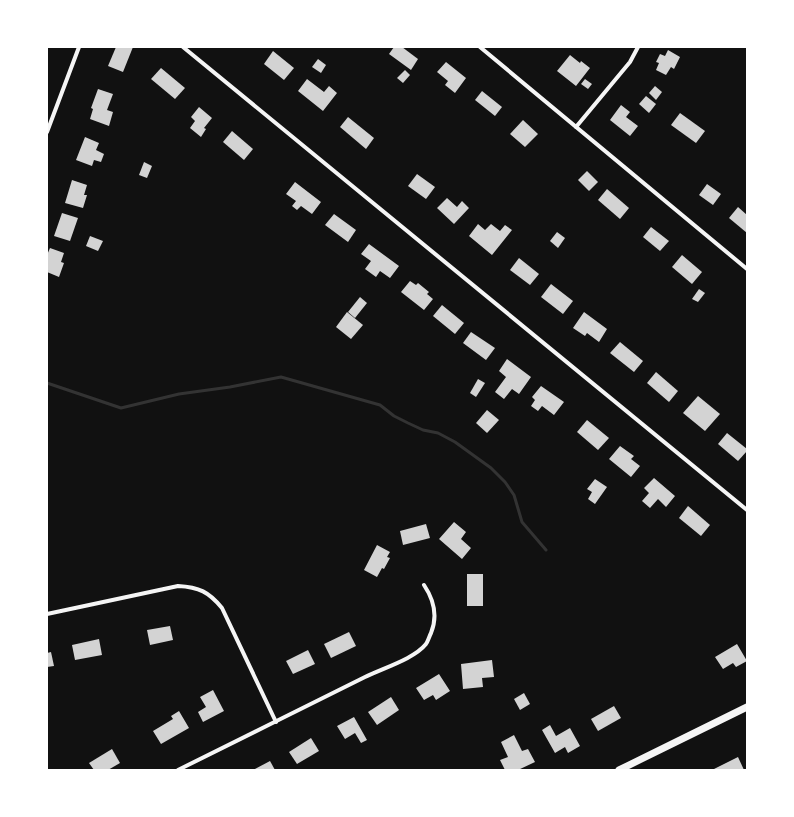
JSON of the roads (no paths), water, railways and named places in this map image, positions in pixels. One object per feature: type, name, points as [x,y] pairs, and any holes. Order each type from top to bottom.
[{"type":"street","points":[[47,132],[79,47]]},
{"type":"street","points":[[183,47],[747,510]]},
{"type":"street","points":[[480,47],[747,268]]},
{"type":"street","points":[[576,127],[630,62],[638,47]]},
{"type":"street","points":[[178,770],[421,650],[427,643],[435,624],[435,612],[432,601],[424,585]]},
{"type":"street","points":[[47,614],[178,586],[190,586],[199,589],[215,599],[222,608],[276,722]]},
{"type":"street","points":[[619,770],[747,707]]},
{"type":"waterway","points":[[47,383],[121,408],[179,394],[230,387],[281,377],[380,405],[394,416],[408,423],[423,430],[438,433],[455,442],[491,468],[505,482],[514,495],[522,522],[546,550]]}]
